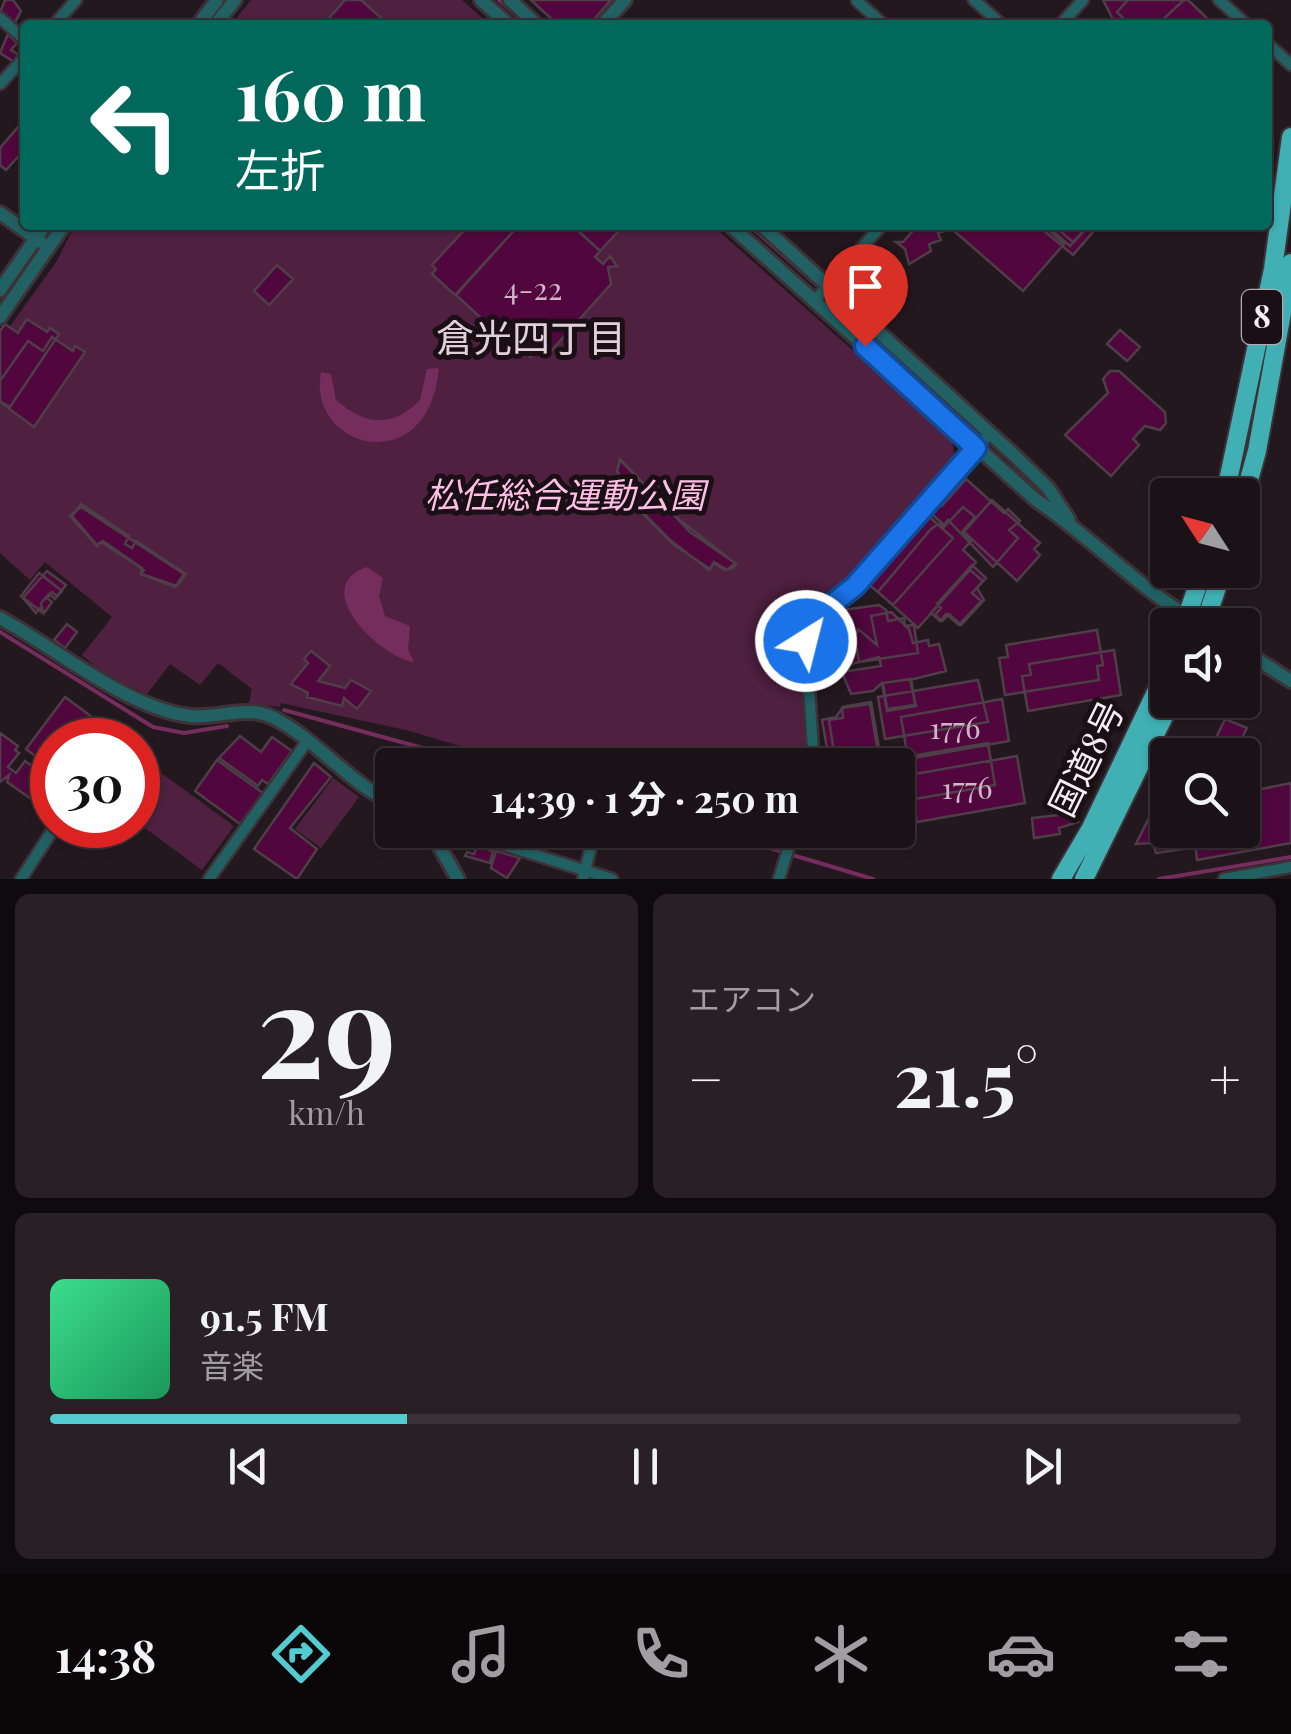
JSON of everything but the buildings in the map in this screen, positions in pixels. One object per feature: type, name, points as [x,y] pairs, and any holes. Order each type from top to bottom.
[{"type":"highway","name":"8","points":[[1228,478],[1273,269],[1291,138]]},
{"type":"highway","name":"8","points":[[1250,478],[1291,263]]},
{"type":"highway","name":"国道8号","points":[[1061,879],[1150,704]]},
{"type":"highway","name":"国道8号","points":[[1084,879],[1163,718]]},
{"type":"street","points":[[58,20],[76,0]]},
{"type":"street","points":[[202,20],[217,0]]},
{"type":"street","points":[[220,20],[235,0]]},
{"type":"street","points":[[481,0],[503,20]]},
{"type":"street","points":[[510,0],[532,20]]},
{"type":"street","points":[[606,20],[624,0]]},
{"type":"street","points":[[974,0],[996,20]]},
{"type":"street","points":[[1065,20],[1083,0]]},
{"type":"street","points":[[1219,0],[1241,20]]},
{"type":"street","points":[[857,1],[878,20]]},
{"type":"street","points":[[0,18],[20,36]]},
{"type":"street","points":[[1272,48],[1291,65]]},
{"type":"street","points":[[0,84],[20,62]]},
{"type":"street","points":[[24,230],[47,247]]},
{"type":"street","points":[[0,290],[41,230]]},
{"type":"street","points":[[0,317],[60,230]]},
{"type":"street","points":[[736,230],[976,448],[1073,525],[1128,575],[1174,608]]},
{"type":"street","points":[[766,230],[1014,455],[1048,488],[1073,525]]},
{"type":"street","points":[[814,301],[878,230]]},
{"type":"street","points":[[941,414],[954,399]]},
{"type":"street","points":[[813,748],[806,641],[811,621],[855,586],[990,433]]},
{"type":"street","points":[[1002,469],[1014,455]]},
{"type":"street","points":[[1,620],[55,648],[112,688],[190,716],[254,712],[270,716],[308,740],[375,794]]},
{"type":"street","points":[[1260,662],[1291,682]]},
{"type":"street","points":[[209,879],[308,740]]},
{"type":"street","points":[[21,879],[41,848]]},
{"type":"street","points":[[442,848],[458,879]]},
{"type":"street","points":[[510,848],[584,874],[612,879]]},
{"type":"street","points":[[584,874],[590,848]]},
{"type":"street","points":[[779,879],[788,848]]},
{"type":"street","points":[[1224,879],[1291,867]]},
{"type":"green space","points":[[251,0],[462,0],[484,20],[235,20]]},
{"type":"green space","name":"松任総合運動公園","points":[[72,230],[718,230],[952,439],[955,461],[852,579],[805,619],[800,643],[809,748],[466,748],[410,731],[281,703],[280,707],[249,703],[252,689],[218,663],[200,685],[170,664],[147,694],[105,675],[82,655],[112,617],[45,562],[30,580],[0,553],[0,340],[57,261]]},
{"type":"green space","points":[[160,772],[234,826],[202,870],[160,839]]},
{"type":"green space","points":[[333,778],[359,797],[321,848],[295,829]]},
{"type":"shaded area","points":[[439,368],[430,404],[414,428],[393,440],[371,442],[349,435],[332,420],[321,399],[321,372],[331,374],[336,400],[347,408],[368,419],[388,419],[399,416],[420,400],[427,369]]},
{"type":"shaded area","points":[[367,567],[383,578],[379,596],[385,616],[410,626],[408,649],[414,662],[384,648],[347,605],[344,590],[350,577]]},
{"type":"waterway","points":[[499,0],[521,20]]},
{"type":"waterway","points":[[755,230],[820,288]]},
{"type":"waterway","points":[[829,296],[852,317]]},
{"type":"waterway","points":[[0,632],[153,727],[184,733],[227,726]]},
{"type":"waterway","points":[[284,710],[423,748]]},
{"type":"waterway","points":[[769,848],[873,879]]},
{"type":"waterway","points":[[1159,879],[1291,857]]},
{"type":"district","name":"倉光四丁目","points":[[531,339]]},
{"type":"route","points":[[806,641],[811,621],[879,561],[976,448],[865,346]]}]
